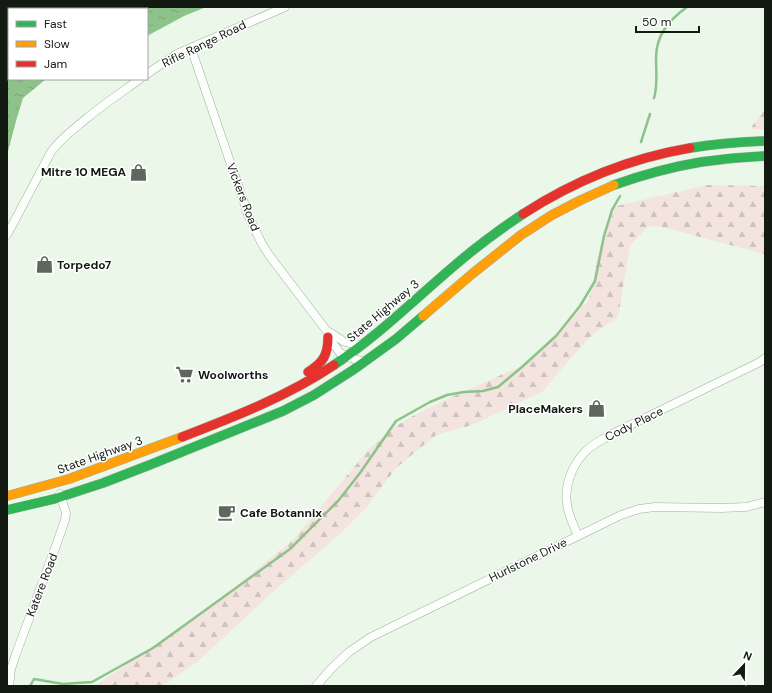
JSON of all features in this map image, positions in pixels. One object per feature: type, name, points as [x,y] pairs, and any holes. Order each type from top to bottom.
[{"type":"main road","name":"State Highway 3","points":[[7,496],[56,484],[121,461],[216,424],[275,398],[316,377],[347,357],[419,298],[455,266],[509,223],[572,186],[618,167],[675,151],[727,143],[765,141]]},
{"type":"main road","points":[[7,510],[61,497],[131,472],[283,411],[311,397],[338,381],[394,340],[523,233],[596,192],[643,174],[697,162],[745,156],[765,156]]},
{"type":"main road","points":[[262,404],[282,387],[321,364],[325,358],[329,346],[327,333]]},
{"type":"street","name":"Rifle Range Road","points":[[148,73],[177,54],[285,7]]},
{"type":"street","name":"Vickers Road","points":[[191,48],[249,217],[261,242],[340,353],[347,357],[365,362]]},
{"type":"street","points":[[7,234],[51,152],[58,142],[97,110],[139,80]]},
{"type":"street","name":"Vickers Road","points":[[327,333],[342,341],[362,345]]},
{"type":"street","name":"Cody Place","points":[[578,536],[568,510],[567,489],[570,476],[576,463],[584,452],[612,434],[760,362],[765,358]]},
{"type":"street","name":"Katere Road","points":[[8,686],[16,654],[58,543],[65,520],[66,513],[56,484]]},
{"type":"street","name":"Hurlstone Drive","points":[[316,686],[330,669],[349,652],[371,637],[621,515],[638,509],[656,507],[746,507],[765,502]]},
{"type":"green space","points":[[765,109],[765,129],[750,129]]},
{"type":"green space","points":[[707,185],[765,186],[765,254],[662,227],[648,226],[630,246],[618,317],[592,335],[542,392],[472,425],[436,435],[396,468],[366,508],[343,531],[275,590],[197,662],[162,686],[95,686],[214,604],[293,540],[370,448],[396,426],[445,400],[526,364],[588,301],[592,289],[596,262],[612,207]]},
{"type":"water","points":[[206,7],[184,16],[148,35],[148,8],[121,8]]},
{"type":"water","points":[[8,74],[8,80],[45,80],[23,98],[7,155]]},
{"type":"waterway","points":[[654,98],[658,42],[669,23],[687,7]]},
{"type":"waterway","points":[[641,142],[650,114]]},
{"type":"waterway","points":[[30,686],[34,679],[63,684],[92,682],[153,648],[290,549],[338,501],[360,473],[396,421],[430,402],[447,395],[483,391],[498,387],[556,336],[580,306],[595,281],[604,236],[612,210],[620,196]]},
{"type":"traffic: fast","points":[[690,148],[728,143],[765,141]]},
{"type":"traffic: fast","points":[[614,185],[690,164],[725,159],[765,156]]},
{"type":"traffic: fast","points":[[334,365],[381,330],[496,232],[523,214]]},
{"type":"traffic: fast","points":[[7,510],[54,499],[103,483],[283,411],[314,395],[353,370],[396,339],[423,316]]},
{"type":"traffic: slow","points":[[423,316],[521,235],[552,215],[614,185]]},
{"type":"traffic: slow","points":[[7,496],[69,479],[182,437]]},
{"type":"traffic: jam","points":[[523,214],[562,191],[604,172],[646,158],[690,148]]},
{"type":"traffic: jam","points":[[308,372],[324,358],[327,349],[328,337]]},
{"type":"traffic: jam","points":[[182,437],[241,414],[298,387],[334,365]]},
{"type":"place","name":"Mitre 10 MEGA","points":[[139,172]]},
{"type":"place","name":"Torpedo7","points":[[44,265]]},
{"type":"place","name":"Woolworths","points":[[185,375]]},
{"type":"place","name":"PlaceMakers","points":[[596,409]]},
{"type":"place","name":"Cafe Botannix","points":[[227,513]]}]
